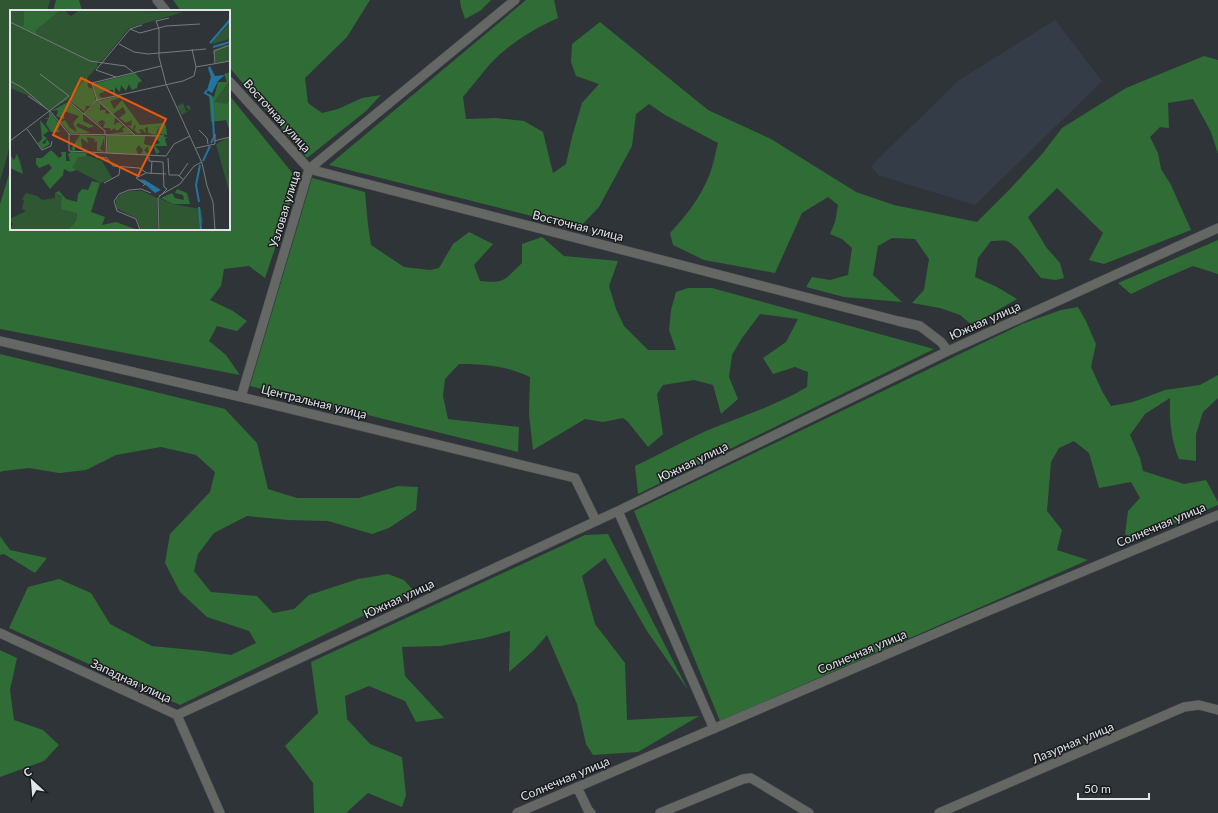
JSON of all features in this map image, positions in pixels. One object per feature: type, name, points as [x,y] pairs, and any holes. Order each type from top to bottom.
[{"type":"street","points":[[157,0],[165,10]]},
{"type":"street","name":"Узловая улица","points":[[241,397],[309,169],[515,0]]},
{"type":"street","name":"Восточная улица","points":[[230,82],[309,169],[920,326],[940,342],[948,351]]},
{"type":"street","name":"Южная улица","points":[[177,715],[618,511],[948,351],[1218,228]]},
{"type":"street","name":"Центральная улица","points":[[0,341],[241,397],[575,478],[596,521]]},
{"type":"street","points":[[618,511],[714,729]]},
{"type":"street","name":"Солнечная улица","points":[[517,813],[1218,514]]},
{"type":"street","name":"Западная улица","points":[[0,634],[177,715],[220,813]]},
{"type":"street","name":"Лазурная улица","points":[[939,813],[956,810],[1184,707],[1199,705],[1218,710]]},
{"type":"street","points":[[660,813],[743,779],[751,778],[809,813]]},
{"type":"street","points":[[577,787],[588,810],[591,813]]},
{"type":"shaded area","points":[[1055,20],[1102,81],[975,205],[878,175],[871,166],[958,81]]},
{"type":"green space","points":[[0,0],[50,0],[47,10],[10,10],[10,146],[0,181]]},
{"type":"green space","points":[[56,0],[79,0],[82,10],[53,10]]},
{"type":"green space","points":[[173,0],[370,0],[347,37],[305,78],[308,103],[322,113],[338,109],[362,98],[381,95],[366,111],[307,158],[230,68],[230,10],[180,10]]},
{"type":"green space","points":[[460,0],[491,0],[480,11],[465,19]]},
{"type":"green space","points":[[526,0],[554,0],[558,18],[522,38],[505,50],[490,64],[463,97],[466,119],[496,118],[524,121],[543,132],[553,173],[566,164],[582,103],[599,84],[576,76],[571,62],[572,44],[600,22],[708,110],[771,139],[856,192],[894,205],[977,222],[1042,154],[1062,128],[1126,88],[1204,56],[1218,60],[1218,154],[1211,132],[1193,99],[1168,103],[1169,128],[1160,127],[1150,137],[1158,153],[1161,169],[1171,185],[1191,230],[1104,264],[1089,260],[1103,233],[1057,188],[1028,217],[1046,247],[1060,263],[1064,278],[1056,280],[1041,278],[1012,244],[1007,241],[991,241],[978,258],[975,277],[997,287],[1017,299],[972,325],[960,315],[940,308],[912,303],[924,290],[929,259],[915,239],[892,238],[878,246],[873,275],[902,302],[844,297],[806,287],[812,277],[830,280],[848,275],[852,248],[842,239],[830,234],[835,222],[838,205],[828,197],[802,213],[775,273],[704,260],[673,245],[670,233],[687,213],[701,192],[710,172],[718,143],[665,115],[649,104],[636,114],[632,146],[599,207],[579,228],[329,165]]},
{"type":"green space","points":[[230,96],[298,180],[265,278],[249,266],[224,269],[221,286],[210,300],[233,311],[247,321],[237,331],[217,326],[209,341],[226,355],[240,375],[0,329],[0,204],[10,171],[10,230],[230,230]]},
{"type":"green space","points":[[312,178],[365,192],[371,245],[404,267],[430,270],[439,268],[453,244],[469,232],[493,244],[474,265],[480,281],[495,282],[508,277],[522,263],[522,244],[542,237],[564,256],[618,261],[609,286],[616,309],[624,326],[648,350],[676,350],[669,330],[671,310],[676,292],[688,288],[712,288],[934,349],[638,494],[635,466],[706,431],[770,406],[807,387],[808,372],[795,367],[773,374],[763,358],[786,342],[798,319],[760,314],[742,338],[732,355],[729,377],[738,399],[721,414],[713,385],[694,380],[663,385],[657,394],[663,434],[648,447],[623,418],[603,422],[585,419],[533,450],[529,414],[530,377],[512,370],[495,366],[459,364],[445,379],[443,396],[448,419],[519,427],[518,452],[250,386]]},
{"type":"green space","points":[[1218,240],[1218,274],[1193,266],[1131,294],[1118,283]]},
{"type":"green space","points":[[1078,307],[1096,344],[1091,367],[1111,406],[1133,402],[1165,390],[1200,385],[1218,375],[1218,398],[1203,412],[1196,434],[1196,461],[1179,459],[1171,429],[1170,398],[1145,414],[1130,435],[1140,458],[1143,471],[1184,484],[1206,480],[1218,502],[1218,505],[1134,540],[1125,534],[1128,511],[1140,498],[1131,482],[1099,488],[1089,453],[1074,441],[1059,448],[1051,462],[1047,511],[1062,530],[1057,550],[1088,560],[720,721],[634,511],[1022,324],[1061,310]]},
{"type":"green space","points":[[0,354],[225,409],[257,443],[268,489],[297,498],[359,498],[398,486],[418,487],[416,510],[389,528],[372,534],[328,521],[288,520],[247,516],[214,533],[198,554],[194,571],[211,592],[257,596],[273,613],[294,609],[309,595],[358,579],[388,574],[404,580],[414,591],[180,705],[9,628],[28,587],[59,579],[91,593],[110,624],[152,646],[231,655],[256,643],[249,631],[207,617],[180,592],[165,563],[170,534],[210,492],[215,472],[196,455],[161,447],[116,455],[86,470],[59,473],[29,468],[0,472]]},
{"type":"green space","points":[[608,534],[688,690],[647,631],[605,558],[582,576],[595,624],[625,663],[627,720],[699,716],[638,752],[593,755],[586,744],[577,704],[547,635],[533,651],[509,672],[510,631],[485,638],[440,646],[402,647],[405,676],[444,718],[416,722],[405,701],[369,686],[345,696],[347,719],[370,744],[402,757],[406,795],[402,807],[368,793],[346,813],[314,813],[313,783],[285,746],[318,713],[311,662],[585,535]]},
{"type":"green space","points":[[0,536],[10,550],[47,558],[35,573],[4,554],[0,555]]},
{"type":"green space","points":[[0,650],[17,658],[10,690],[14,720],[43,730],[59,745],[44,761],[0,777]]}]
